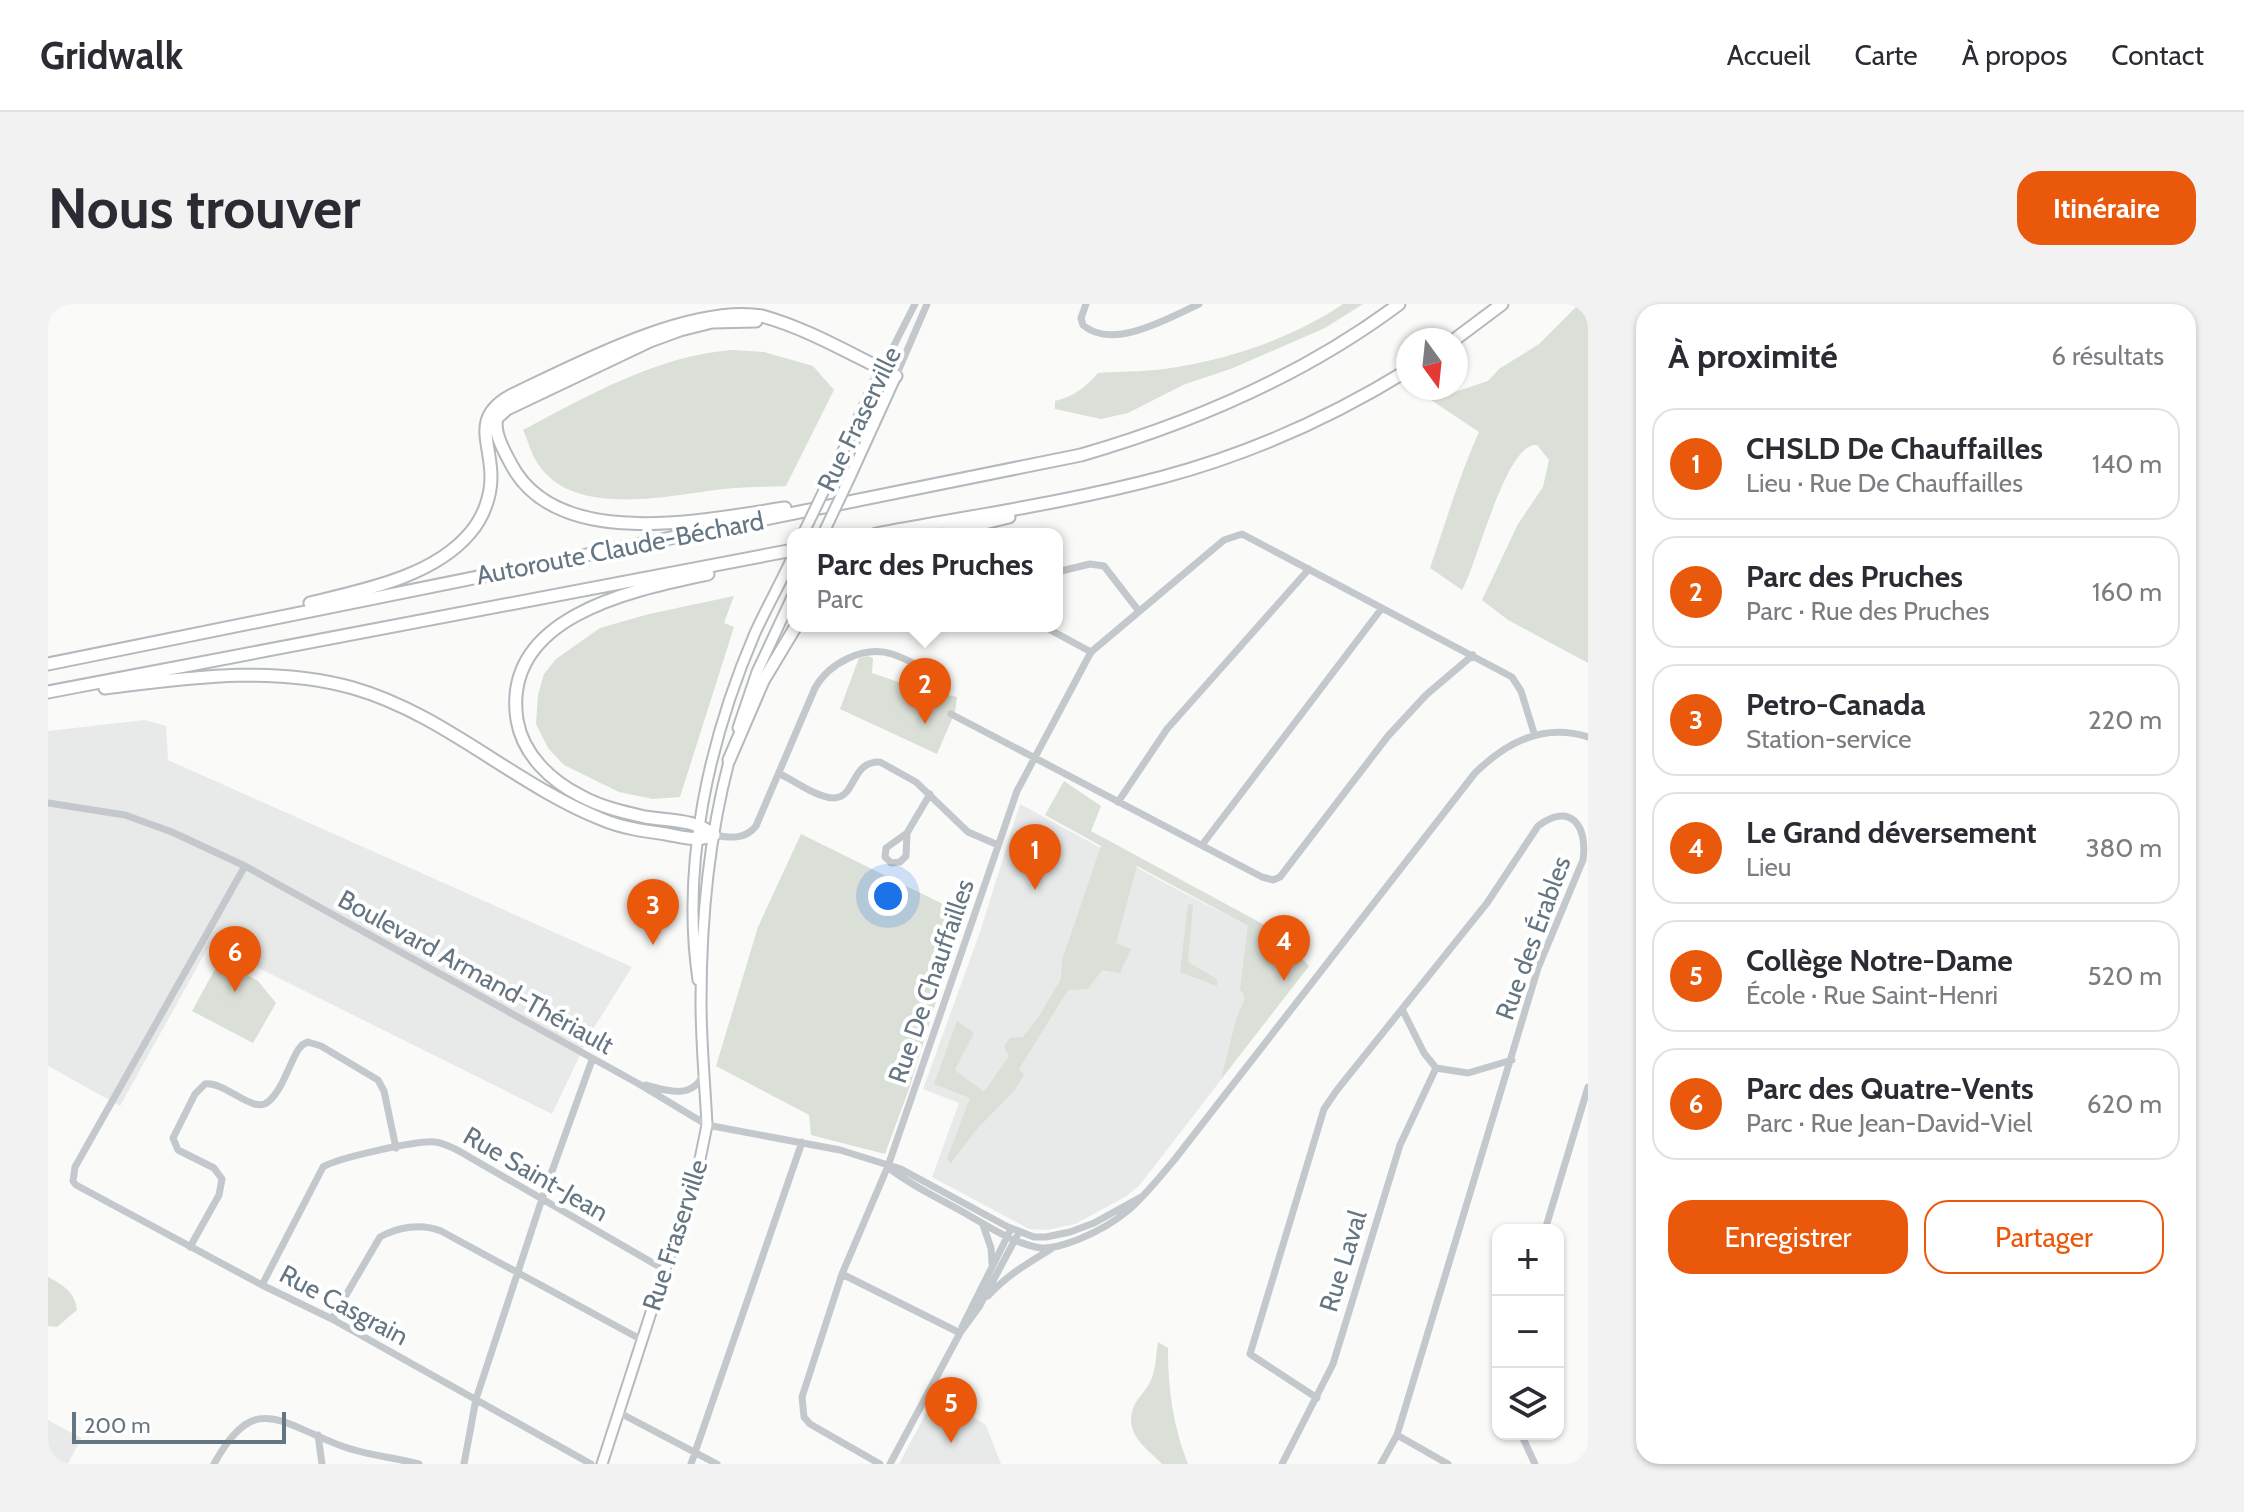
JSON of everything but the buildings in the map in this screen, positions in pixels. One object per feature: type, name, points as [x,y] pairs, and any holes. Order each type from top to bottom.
[{"type":"highway","name":"Autoroute Claude-Béchard","points":[[48,664],[1081,455],[1178,423],[1240,398],[1309,363],[1399,304]]},
{"type":"highway","points":[[1468,330],[1502,304]]},
{"type":"highway","points":[[102,653],[347,594],[401,577],[426,565],[464,540],[476,526],[486,505],[491,474],[485,428],[490,412],[500,402],[631,339],[677,321],[710,314],[761,315],[817,337],[896,376]]},
{"type":"highway","points":[[781,323],[722,321],[680,330],[650,341],[507,409],[499,415],[496,424],[511,465],[533,494],[558,510],[592,520],[618,523],[721,516],[910,490]]},
{"type":"highway","points":[[965,528],[1100,497],[1231,455],[1294,430],[1396,377]]},
{"type":"highway","points":[[908,528],[1169,475]]},
{"type":"highway","points":[[714,835],[700,825],[620,811],[580,796],[553,778],[531,755],[519,728],[516,694],[522,670],[549,633],[590,607],[635,591],[787,554]]},
{"type":"highway","name":"Autoroute Claude-Béchard","points":[[48,694],[787,554]]},
{"type":"highway","points":[[729,760],[763,681],[792,632]]},
{"type":"highway","points":[[48,694],[234,675],[287,676],[338,684],[405,708],[600,819],[639,830],[698,840],[714,835]]},
{"type":"main road","name":"Rue Fraserville","points":[[806,528],[882,369]]},
{"type":"main road","name":"Rue Fraserville","points":[[826,528],[896,376]]},
{"type":"main road","name":"Rue Fraserville","points":[[602,1464],[699,1164],[707,1125],[701,999],[694,940],[698,840],[712,759],[731,695],[757,630],[787,569]]},
{"type":"main road","name":"Rue Fraserville","points":[[701,999],[706,905],[714,835],[729,760],[757,672],[787,608]]},
{"type":"street","name":"Rue Fraserville","points":[[882,369],[915,304]]},
{"type":"street","name":"Rue Fraserville","points":[[896,376],[927,304]]},
{"type":"street","points":[[1086,304],[1081,318],[1083,325],[1094,333],[1114,334],[1154,324],[1199,304]]},
{"type":"street","name":"Rue De Chauffailles","points":[[880,1464],[810,1424],[802,1408],[805,1385],[842,1274],[888,1166],[1017,791],[1091,652],[1229,537],[1242,534],[1309,569]]},
{"type":"street","points":[[1063,571],[1090,564],[1104,566],[1138,610]]},
{"type":"street","points":[[1118,802],[1167,729],[1309,569],[1512,677],[1517,683],[1534,733],[1558,732],[1588,737]]},
{"type":"street","points":[[1202,845],[1382,608]]},
{"type":"street","points":[[1054,632],[1091,652]]},
{"type":"street","points":[[714,835],[740,837],[751,832],[763,816],[815,688],[835,666],[855,656],[889,653],[945,678]]},
{"type":"street","points":[[951,714],[1273,880],[1280,877],[1407,714],[1473,655]]},
{"type":"street","name":"Boulevard Armand-Thériault","points":[[48,803],[125,815],[172,832],[245,866],[639,1084],[707,1125],[802,1142],[901,1169],[1013,1234],[1041,1248],[1053,1248],[1113,1223],[1143,1196],[1475,773],[1492,756],[1534,733]]},
{"type":"street","points":[[780,774],[835,798],[848,791],[865,765],[880,762],[930,794],[957,824],[998,845]]},
{"type":"street","points":[[907,833],[930,794]]},
{"type":"street","name":"Rue des Érables","points":[[1317,1398],[1250,1354],[1324,1109],[1487,903],[1538,826],[1560,815],[1574,819],[1585,831],[1587,844],[1538,968],[1397,1435],[1381,1464]]},
{"type":"street","name":"Rue Casgrain","points":[[245,866],[75,1167],[72,1174],[76,1185],[332,1319],[591,1464]]},
{"type":"street","points":[[1402,1009],[1424,1053],[1436,1068],[1468,1073],[1512,1060]]},
{"type":"street","points":[[190,1247],[222,1187],[219,1172],[178,1150],[173,1138],[195,1094],[205,1084],[219,1085],[257,1106],[265,1104],[275,1093],[302,1045],[314,1043],[363,1069],[381,1084],[396,1148]]},
{"type":"street","points":[[464,1464],[476,1399],[592,1060]]},
{"type":"street","name":"Rue Laval","points":[[1282,1464],[1333,1364],[1400,1145],[1436,1068]]},
{"type":"street","points":[[639,1084],[671,1092],[686,1091],[701,1081],[704,1071]]},
{"type":"street","points":[[1547,1224],[1588,1087]]},
{"type":"street","name":"Rue Saint-Jean","points":[[262,1285],[323,1167],[336,1161],[429,1142],[447,1145],[665,1270]]},
{"type":"street","points":[[691,1464],[802,1142]]},
{"type":"street","name":"Boulevard Armand-Thériault","points":[[888,1166],[982,1223],[1013,1234],[1034,1237],[1059,1236],[1094,1223],[1143,1196]]},
{"type":"street","points":[[982,1223],[991,1248],[992,1265]]},
{"type":"street","points":[[332,1319],[380,1237],[401,1229],[431,1227],[642,1340]]},
{"type":"street","points":[[960,1333],[992,1265],[1013,1234]]},
{"type":"street","points":[[979,1307],[1013,1234]]},
{"type":"street","points":[[890,1464],[960,1333],[979,1307],[998,1284],[1053,1248]]},
{"type":"street","points":[[842,1274],[960,1333]]},
{"type":"street","points":[[620,1413],[717,1464]]},
{"type":"street","points":[[214,1464],[228,1439],[239,1428],[250,1422],[276,1420],[294,1423],[339,1445],[419,1464]]},
{"type":"street","points":[[318,1435],[322,1464]]},
{"type":"street","points":[[1397,1435],[1448,1464]]},
{"type":"street","points":[[1524,1440],[1535,1464]]},
{"type":"shaded area","points":[[1343,304],[1363,304],[1325,328],[1233,368],[1183,385],[1128,413],[1101,419],[1055,409],[1055,401],[1079,391],[1098,373],[1167,369],[1220,358],[1285,336]]},
{"type":"shaded area","points":[[1579,304],[1588,304],[1588,663],[1508,620],[1482,600],[1518,524],[1543,487],[1549,460],[1537,445],[1525,449],[1514,462],[1462,590],[1430,568],[1479,432],[1431,400],[1468,400],[1468,388],[1488,381],[1499,369],[1539,344]]},
{"type":"shaded area","points":[[732,350],[764,352],[813,366],[834,390],[786,486],[724,489],[651,498],[598,498],[575,492],[554,481],[538,464],[523,430],[598,391],[650,369],[677,360]]},
{"type":"shaded area","points":[[734,596],[724,623],[734,627],[680,797],[653,799],[619,792],[564,765],[548,748],[536,724],[538,695],[544,674],[556,659],[600,628]]},
{"type":"shaded area","points":[[859,658],[873,658],[872,673],[916,688],[957,697],[955,712],[937,754],[840,709]]},
{"type":"shaded area","points":[[145,720],[166,726],[168,760],[632,967],[590,1034],[552,1114],[210,944],[120,1106],[48,1066],[48,731]]},
{"type":"shaded area","points":[[1064,781],[1101,806],[1091,831],[1281,934],[1309,966],[1221,1079],[1245,998],[1240,989],[1248,926],[1137,866],[1116,943],[1131,949],[1120,973],[1102,970],[1088,989],[1068,990],[1019,1069],[1024,1075],[1014,1091],[977,1129],[951,1163],[947,1159],[970,1098],[934,1084],[957,1021],[974,1033],[955,1070],[984,1092],[1009,1056],[1004,1046],[1010,1038],[1023,1037],[1061,979],[1062,960],[1101,846],[1045,815]]},
{"type":"shaded area","points":[[1020,804],[1180,891],[1283,940],[1309,966],[1139,1186],[1075,1224],[1047,1230],[1029,1229],[932,1177],[959,1103],[923,1089],[980,932]]},
{"type":"shaded area","points":[[801,834],[963,914],[909,1089],[885,1154],[811,1135],[809,1115],[716,1066],[758,927]]},
{"type":"shaded area","points":[[1188,904],[1193,905],[1188,962],[1217,979],[1217,986],[1180,972]]},
{"type":"shaded area","points":[[220,960],[258,981],[276,1003],[253,1043],[192,1011]]},
{"type":"shaded area","points":[[48,1277],[63,1286],[76,1304],[77,1310],[57,1327],[48,1326]]},
{"type":"shaded area","points":[[1158,1342],[1168,1348],[1172,1407],[1188,1464],[1162,1464],[1138,1439],[1131,1424],[1134,1406],[1153,1376]]},
{"type":"shaded area","points":[[936,1394],[986,1425],[1001,1464],[899,1464]]},
{"type":"shaded area","points":[[48,1420],[81,1438],[68,1464],[48,1464]]},
{"type":"place","name":"Parc des Pruches","points":[[925,724]]},
{"type":"place","name":"CHSLD De Chauffailles","points":[[1035,890]]},
{"type":"place","name":"Petro-Canada","points":[[653,945]]},
{"type":"place","name":"Le Grand déversement","points":[[1284,981]]},
{"type":"place","name":"Parc des Quatre-Vents","points":[[235,992]]},
{"type":"place","name":"Collège Notre-Dame","points":[[951,1443]]}]
